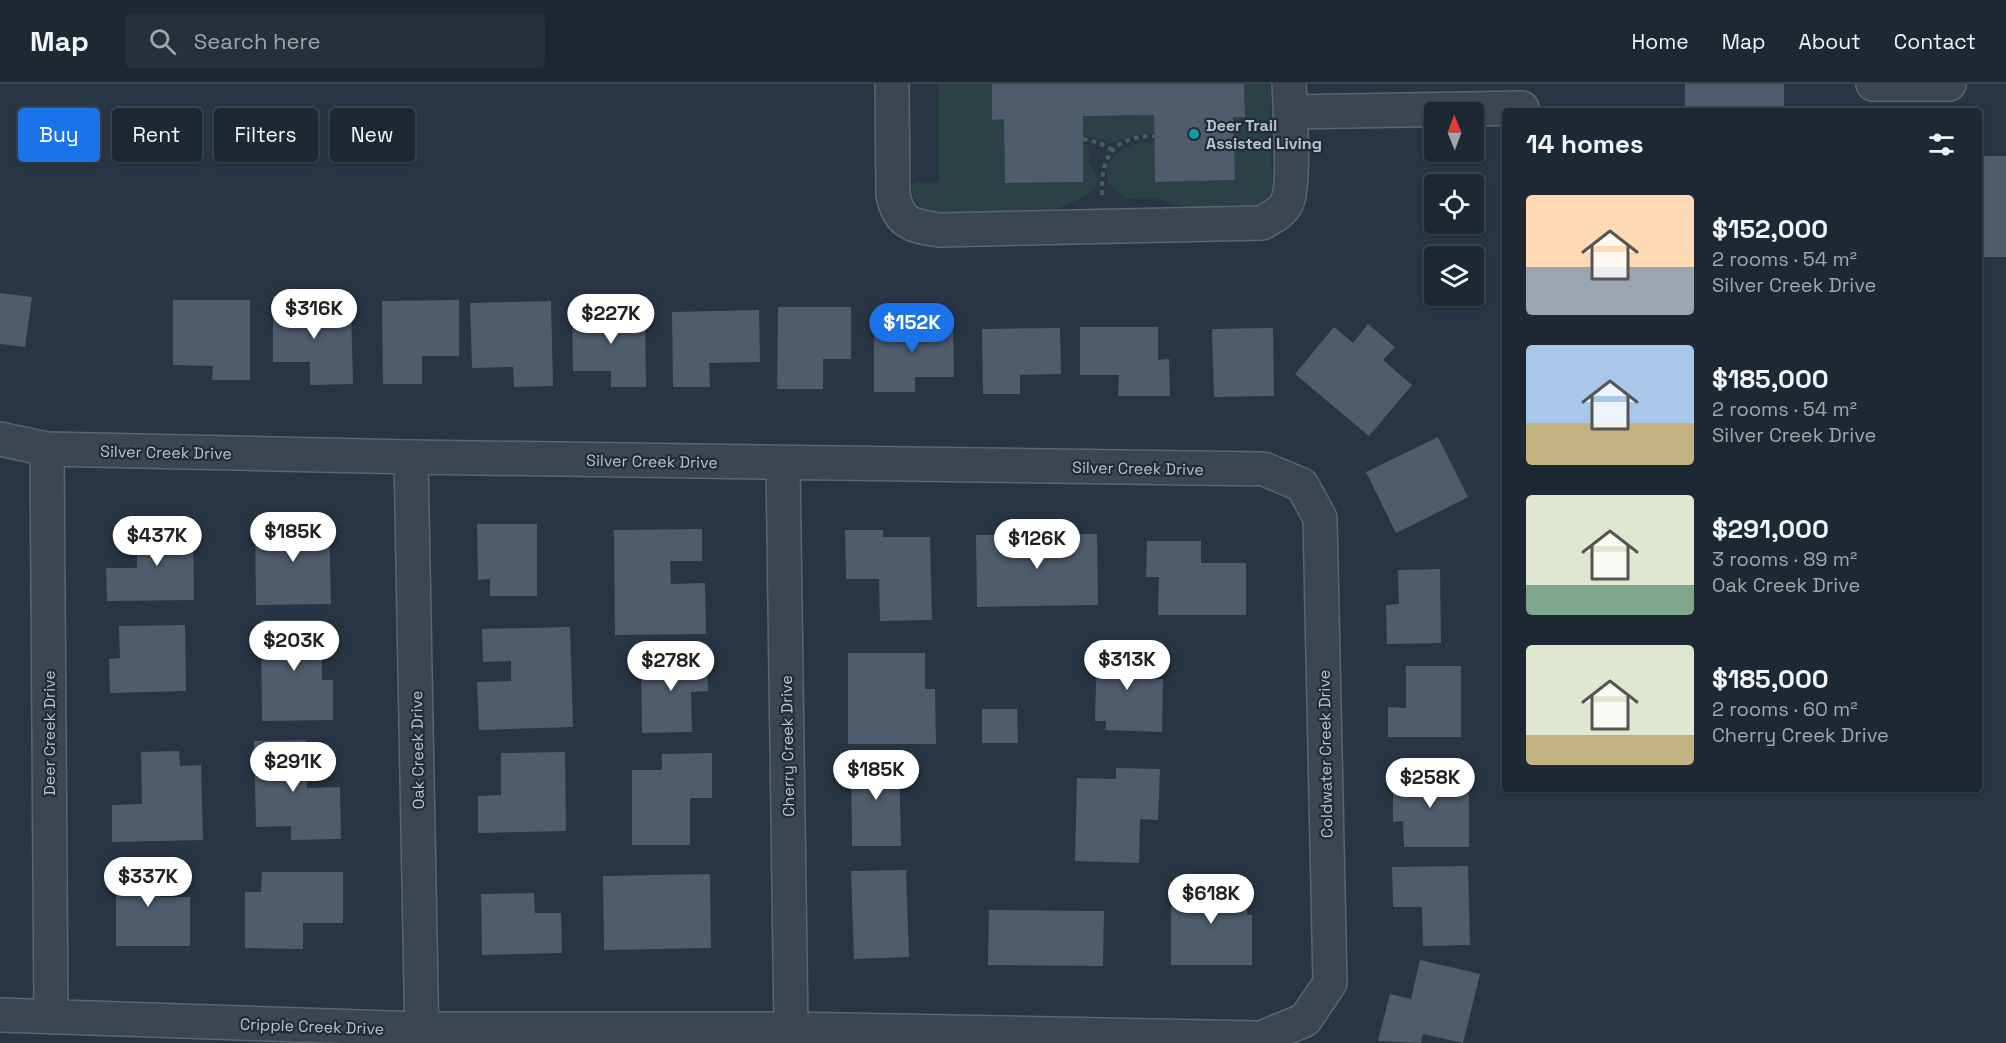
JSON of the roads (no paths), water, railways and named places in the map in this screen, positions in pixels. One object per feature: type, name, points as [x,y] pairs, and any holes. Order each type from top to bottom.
[{"type":"street","points":[[892,84],[893,195],[897,211],[906,221],[939,230],[1262,223],[1276,215],[1287,202],[1290,185],[1289,98],[1360,97],[1522,108]]},
{"type":"street","points":[[1872,94],[1949,84]]},
{"type":"street","points":[[1049,228],[1086,214],[1149,212],[1190,226]]},
{"type":"street","name":"Silver Creek Drive","points":[[0,439],[47,449],[411,457],[1264,469],[1302,485]]},
{"type":"street","name":"Deer Creek Drive","points":[[47,449],[51,1017]]},
{"type":"street","name":"Oak Creek Drive","points":[[411,457],[422,1036]]},
{"type":"street","name":"Cherry Creek Drive","points":[[783,463],[791,1029]]},
{"type":"street","name":"Coldwater Creek Drive","points":[[1302,485],[1320,518],[1330,983],[1305,1020]]},
{"type":"street","name":"Cripple Creek Drive","points":[[0,1015],[422,1036],[791,1029],[1261,1038],[1305,1020]]},
{"type":"place","name":"Deer Trail Assisted Living","points":[[1194,134]]}]
